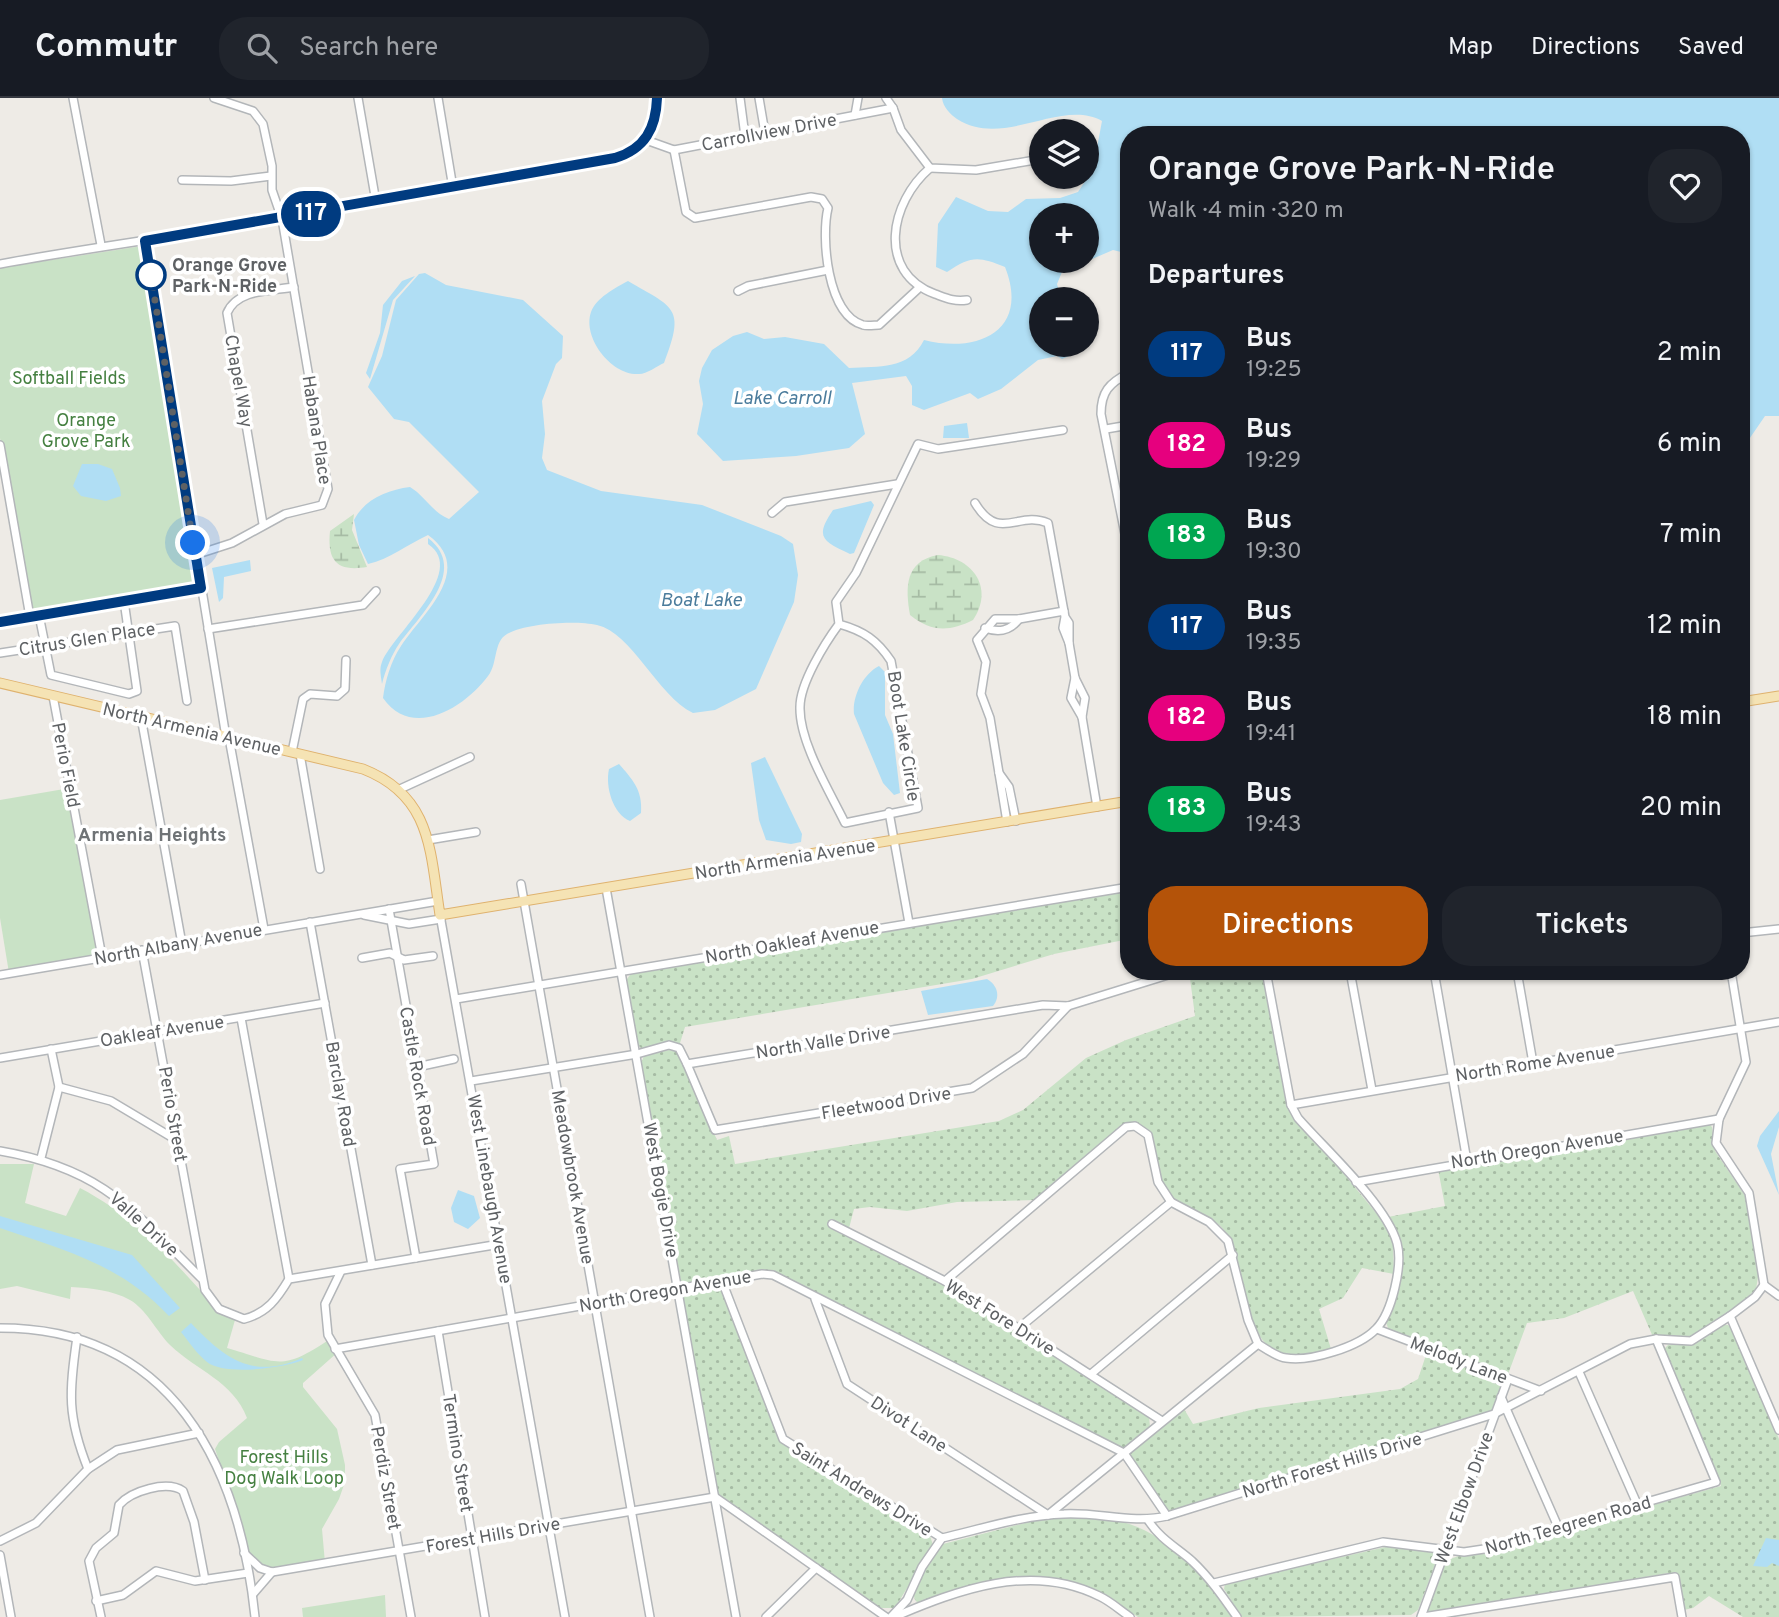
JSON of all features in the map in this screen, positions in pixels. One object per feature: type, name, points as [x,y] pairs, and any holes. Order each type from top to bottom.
[{"type":"main road","name":"North Armenia Avenue","points":[[0,683],[363,769],[384,777]]},
{"type":"main road","points":[[1750,701],[1779,696]]},
{"type":"main road","name":"West Linebaugh Avenue","points":[[384,777],[413,803],[428,840],[441,917]]},
{"type":"main road","name":"North Armenia Avenue","points":[[441,917],[1120,803]]},
{"type":"street","points":[[73,98],[101,245]]},
{"type":"street","points":[[214,98],[238,101]]},
{"type":"street","points":[[358,98],[376,202]]},
{"type":"street","points":[[438,98],[453,188]]},
{"type":"street","points":[[0,264],[101,245],[145,241],[282,219],[615,158],[629,154],[646,140],[653,128],[657,98]]},
{"type":"street","points":[[740,98],[745,136]]},
{"type":"street","points":[[759,98],[765,132]]},
{"type":"street","points":[[855,115],[858,98]]},
{"type":"street","points":[[886,98],[901,130],[930,168]]},
{"type":"street","name":"Habana Place","points":[[195,555],[232,543],[285,514],[322,505],[327,497],[294,286],[282,219],[272,190],[263,124],[253,111],[238,101]]},
{"type":"street","name":"Carrollview Drive","points":[[674,150],[893,108]]},
{"type":"street","points":[[646,140],[674,150],[686,212],[695,218],[811,197],[822,199],[828,208],[824,225],[828,270],[834,292],[846,313],[862,325],[879,324],[919,288]]},
{"type":"street","points":[[967,300],[956,302],[919,288],[899,259],[894,235],[899,207],[920,177],[930,168],[976,170],[1029,161]]},
{"type":"street","points":[[182,180],[230,181],[271,176]]},
{"type":"street","points":[[145,241],[195,555],[264,929]]},
{"type":"street","points":[[738,291],[748,286],[828,270]]},
{"type":"street","name":"Chapel Way","points":[[263,524],[228,313],[231,303],[240,297],[294,286]]},
{"type":"street","points":[[1120,378],[1111,383],[1101,397],[1101,414],[1120,505]]},
{"type":"street","points":[[1106,429],[1120,427]]},
{"type":"street","points":[[909,923],[889,812],[845,823],[805,737],[799,708],[802,694],[826,641],[839,624],[836,603],[856,573],[918,444],[939,449],[1063,430]]},
{"type":"street","points":[[0,445],[30,617]]},
{"type":"street","points":[[772,513],[785,502],[897,484]]},
{"type":"street","points":[[975,503],[984,518],[997,524],[1040,520],[1048,523],[1064,614],[1063,628],[1069,643],[1075,678],[1085,698],[1082,717],[1097,807]]},
{"type":"street","points":[[0,622],[201,588]]},
{"type":"street","points":[[208,629],[363,605],[376,591]]},
{"type":"street","points":[[39,615],[51,675],[129,694],[137,691],[124,601]]},
{"type":"street","points":[[1011,821],[990,719],[981,694],[986,662],[977,640],[995,619],[1064,614]]},
{"type":"street","points":[[985,628],[996,632],[1006,630],[1019,619]]},
{"type":"street","name":"Boot Lake Circle","points":[[839,624],[871,637],[879,643],[891,661],[918,808],[889,812]]},
{"type":"street","name":"Citrus Glen Place","points":[[0,653],[175,626],[187,701]]},
{"type":"street","points":[[320,869],[296,753],[303,699],[310,694],[337,696],[345,689],[348,678],[346,660]]},
{"type":"street","points":[[1075,678],[1071,698],[1082,717]]},
{"type":"street","name":"Perio Field","points":[[53,696],[102,957]]},
{"type":"street","points":[[141,717],[182,944]]},
{"type":"street","points":[[400,789],[470,757]]},
{"type":"street","points":[[428,840],[476,832]]},
{"type":"street","name":"Meadowbrook Avenue","points":[[520,884],[650,1617]]},
{"type":"street","name":"West Bogie Drive","points":[[606,888],[736,1617]]},
{"type":"street","name":"North Oakleaf Avenue","points":[[456,999],[1120,888]]},
{"type":"street","name":"North Albany Avenue","points":[[0,975],[438,901]]},
{"type":"street","name":"Castle Rock Road","points":[[389,909],[434,1164],[400,1169],[416,1258]]},
{"type":"street","name":"North Albany Avenue","points":[[356,914],[409,924],[441,917]]},
{"type":"street","name":"West Linebaugh Avenue","points":[[441,917],[565,1617]]},
{"type":"street","name":"Barclay Road","points":[[310,922],[372,1265]]},
{"type":"street","points":[[1750,932],[1779,929]]},
{"type":"street","name":"Perio Street","points":[[142,950],[202,1279]]},
{"type":"street","points":[[362,958],[397,955],[404,960],[433,956]]},
{"type":"street","name":"North Valle Drive","points":[[687,1064],[1043,1005],[1068,1006],[1152,980]]},
{"type":"street","points":[[945,1281],[1126,1128],[1135,1126],[1148,1135],[1158,1182],[1171,1202],[1209,1222],[1228,1241],[1248,1320],[1258,1344],[1284,1358],[1313,1358],[1357,1342],[1377,1329],[1392,1299],[1398,1271],[1398,1245],[1384,1217],[1298,1118],[1291,1105],[1268,980]]},
{"type":"street","points":[[1352,980],[1372,1090]]},
{"type":"street","points":[[1436,980],[1467,1161]]},
{"type":"street","points":[[1519,980],[1533,1063]]},
{"type":"street","points":[[1733,980],[1746,1062],[1719,1119],[1716,1143],[1749,1193],[1764,1285],[1779,1296]]},
{"type":"street","name":"Oakleaf Avenue","points":[[0,1058],[325,1003]]},
{"type":"street","name":"Fleetwood Drive","points":[[687,1064],[715,1130],[972,1088],[1024,1054],[1068,1006]]},
{"type":"street","points":[[202,1279],[205,1290],[219,1309],[244,1319],[265,1310],[278,1298],[289,1279],[240,1018]]},
{"type":"street","name":"North Rome Avenue","points":[[1291,1105],[1779,1022]]},
{"type":"street","points":[[471,1081],[637,1054],[669,1045],[678,1048],[687,1064]]},
{"type":"street","points":[[41,1158],[59,1087],[51,1049]]},
{"type":"street","points":[[417,1067],[454,1059]]},
{"type":"street","points":[[59,1087],[111,1101],[178,1141]]},
{"type":"street","name":"North Oregon Avenue","points":[[1356,1182],[1719,1119]]},
{"type":"street","name":"Valle Drive","points":[[0,1151],[41,1158],[89,1179],[123,1200],[202,1279]]},
{"type":"street","points":[[1019,1328],[1171,1202]]},
{"type":"street","name":"West Fore Drive","points":[[832,1224],[945,1281],[1162,1421]]},
{"type":"street","points":[[289,1279],[500,1244]]},
{"type":"street","points":[[1091,1374],[1233,1255]]},
{"type":"street","name":"Perdiz Street","points":[[341,1271],[325,1304],[327,1335],[375,1415],[411,1617]]},
{"type":"street","name":"North Oregon Avenue","points":[[335,1349],[762,1274],[773,1275],[1124,1453],[1167,1516]]},
{"type":"street","name":"Saint Andrews Drive","points":[[722,1282],[783,1439],[942,1538]]},
{"type":"street","name":"North Forest Hills Drive","points":[[942,1538],[1048,1515],[1148,1520],[1167,1516],[1494,1414],[1579,1373],[1630,1344],[1656,1339],[1691,1341],[1755,1297],[1764,1285]]},
{"type":"street","name":"Divot Lane","points":[[815,1298],[846,1384],[1048,1515]]},
{"type":"street","points":[[1730,1316],[1779,1430]]},
{"type":"street","points":[[0,1328],[55,1332],[104,1347],[152,1377],[179,1405],[199,1433],[222,1477],[244,1553],[255,1617]]},
{"type":"street","name":"Melody Lane","points":[[1377,1329],[1541,1391]]},
{"type":"street","name":"Termino Street","points":[[438,1331],[485,1617]]},
{"type":"street","points":[[77,1338],[70,1409],[74,1434],[88,1469]]},
{"type":"street","name":"North Teegreen Road","points":[[1214,1583],[1383,1542],[1464,1552],[1484,1549],[1716,1482],[1656,1339]]},
{"type":"street","points":[[1048,1515],[1258,1344]]},
{"type":"street","points":[[1579,1373],[1638,1506]]},
{"type":"street","name":"West Elbow Drive","points":[[1422,1617],[1508,1379]]},
{"type":"street","points":[[1500,1398],[1559,1529]]},
{"type":"street","points":[[0,1541],[36,1523],[88,1469],[117,1450],[199,1433]]},
{"type":"street","points":[[101,1617],[89,1561],[96,1548],[114,1533],[119,1505],[133,1495],[171,1486],[183,1491],[205,1580]]},
{"type":"street","points":[[715,1497],[886,1617]]},
{"type":"street","name":"Forest Hills Drive","points":[[272,1572],[715,1497]]},
{"type":"street","points":[[1148,1520],[1161,1539],[1190,1559],[1214,1583],[1237,1617]]},
{"type":"street","points":[[893,1617],[907,1600],[922,1567],[942,1538]]},
{"type":"street","points":[[244,1553],[260,1568],[272,1572],[253,1594]]},
{"type":"street","points":[[0,1555],[11,1617]]},
{"type":"street","points":[[766,1617],[816,1568]]},
{"type":"street","points":[[96,1601],[123,1595],[156,1571],[185,1580],[205,1580],[248,1573]]},
{"type":"street","points":[[1422,1617],[1675,1577],[1682,1617]]},
{"type":"street","points":[[893,1617],[957,1591],[1014,1580],[1058,1583],[1098,1595],[1130,1617]]},
{"type":"green space","name":"Orange Grove Park","points":[[142,246],[197,585],[31,613],[0,438],[0,268]]},
{"type":"green space","points":[[354,514],[352,530],[367,567],[341,566],[332,557],[330,550],[330,531]]},
{"type":"green space","points":[[938,555],[962,562],[977,577],[981,587],[979,608],[973,620],[956,627],[925,625],[910,615],[908,585],[913,569],[927,558]]},
{"type":"green space","points":[[70,788],[102,957],[9,973],[0,918],[0,800]]},
{"type":"green space","points":[[1120,891],[1120,941],[1054,954],[972,979],[685,1027],[680,1043],[643,1050],[638,1045],[625,982],[632,972]]},
{"type":"green space","points":[[1190,980],[1264,980],[1288,1106],[1386,1225],[1393,1243],[1394,1274],[1362,1268],[1343,1298],[1319,1309],[1331,1349],[1300,1356],[1279,1353],[1264,1341],[1254,1324],[1236,1255],[1227,1234],[1213,1220],[1170,1195],[1160,1178],[1154,1148],[1147,1131],[1129,1124],[1037,1200],[957,1202],[907,1211],[870,1207],[854,1209],[847,1236],[958,1292],[1149,1416],[1150,1427],[1126,1447],[1117,1448],[771,1271],[685,1286],[681,1282],[641,1063],[644,1056],[669,1050],[678,1052],[717,1140],[729,1136],[735,1164],[999,1121],[1023,1110],[1086,1058],[1126,1040],[1195,1016]]},
{"type":"green space","points":[[1709,1124],[1712,1127],[1715,1151],[1746,1197],[1760,1266],[1756,1289],[1735,1309],[1689,1338],[1653,1337],[1633,1291],[1564,1318],[1527,1323],[1507,1377],[1389,1331],[1386,1322],[1400,1260],[1388,1217],[1445,1206],[1438,1169]]},
{"type":"green space","name":"Forest Hills Dog Walk Loop","points":[[0,1164],[34,1164],[25,1203],[66,1216],[80,1188],[141,1230],[224,1316],[235,1320],[227,1348],[280,1362],[301,1356],[330,1339],[338,1352],[303,1383],[303,1387],[337,1429],[345,1465],[345,1482],[339,1499],[322,1529],[325,1563],[272,1572],[250,1553],[215,1449],[219,1442],[247,1418],[241,1405],[224,1385],[170,1345],[136,1304],[116,1294],[86,1288],[71,1287],[70,1299],[17,1286],[0,1289]]},
{"type":"green space","points":[[717,1286],[722,1289],[787,1445],[930,1536],[933,1545],[895,1608],[878,1608],[718,1496],[683,1299],[687,1291]]},
{"type":"green space","points":[[1728,1325],[1734,1332],[1779,1439],[1779,1617],[1743,1617],[1709,1596],[1693,1608],[1684,1610],[1678,1577],[1669,1573],[1433,1613],[1426,1610],[1438,1574],[1447,1561],[1455,1557],[1483,1552],[1721,1486],[1663,1350],[1668,1345],[1698,1341]]},
{"type":"green space","points":[[1427,1352],[1497,1379],[1502,1387],[1491,1412],[1168,1514],[1131,1462],[1131,1450],[1184,1409],[1193,1424],[1259,1408],[1400,1389],[1418,1379]]},
{"type":"green space","points":[[1064,1517],[1113,1520],[1150,1533],[1167,1544],[1197,1571],[1235,1617],[1138,1617],[1103,1594],[1060,1581],[1001,1580],[918,1603],[915,1600],[913,1593],[923,1572],[943,1544],[1037,1520]]},
{"type":"green space","points":[[1394,1545],[1439,1554],[1418,1610],[1411,1615],[1242,1617],[1224,1589],[1225,1584]]},
{"type":"green space","points":[[385,1595],[386,1617],[303,1617],[302,1608]]},
{"type":"water","name":"Lake Carroll","points":[[942,98],[1779,98],[1779,416],[1765,416],[1750,438],[1750,126],[1120,126],[1120,252],[1113,250],[1099,256],[1099,203],[1029,203],[1029,273],[1062,273],[1058,287],[1029,287],[1029,357],[1052,357],[1038,360],[1001,389],[978,399],[970,393],[924,410],[912,405],[912,386],[906,376],[852,383],[865,434],[849,448],[796,456],[723,461],[697,434],[703,404],[699,381],[702,368],[712,350],[733,336],[747,332],[764,339],[785,337],[824,344],[849,368],[902,362],[918,350],[924,340],[963,343],[980,340],[995,332],[1005,321],[1011,307],[1011,289],[1005,267],[988,261],[969,260],[947,272],[936,267],[938,224],[956,197],[988,211],[1008,212],[1026,199],[1060,198],[1080,189],[1099,189],[1099,137],[1102,121],[1099,119],[1069,115],[1029,119],[1029,123],[993,129],[975,127],[954,117],[947,110]]},
{"type":"water","name":"Boat Lake","points":[[425,273],[446,285],[523,300],[563,336],[562,358],[556,364],[542,401],[545,434],[542,458],[547,470],[601,491],[702,505],[781,536],[793,544],[798,575],[794,602],[756,689],[715,710],[693,713],[668,693],[610,630],[597,625],[564,623],[526,627],[507,634],[500,642],[488,676],[467,698],[438,714],[424,718],[409,717],[395,711],[383,698],[394,658],[440,592],[446,578],[447,563],[442,549],[428,535],[368,564],[359,545],[354,520],[370,501],[401,488],[410,487],[449,519],[479,492],[409,422],[394,419],[368,387],[382,356],[396,300],[419,274]]},
{"type":"water","points":[[415,276],[393,300],[370,379],[366,373],[380,333],[383,305],[402,281]]},
{"type":"water","points":[[628,281],[665,304],[672,311],[674,320],[671,345],[664,363],[642,374],[629,373],[610,362],[595,344],[589,322],[597,302]]},
{"type":"water","points":[[967,423],[969,438],[943,438],[944,426]]},
{"type":"water","points":[[82,464],[98,464],[112,469],[121,496],[106,501],[81,496],[73,486]]},
{"type":"water","points":[[871,501],[874,505],[854,553],[850,554],[833,546],[824,538],[824,527],[833,510]]},
{"type":"water","points":[[428,538],[440,551],[444,564],[443,578],[428,607],[396,648],[382,684],[382,662],[424,603],[440,570],[438,556],[428,544]]},
{"type":"water","points":[[250,560],[251,571],[224,577],[223,598],[219,602],[212,568]]},
{"type":"water","points":[[879,666],[885,672],[885,715],[893,734],[900,793],[894,795],[883,783],[854,714],[860,687],[868,674]]},
{"type":"water","points":[[765,757],[802,834],[801,842],[791,844],[766,840],[759,820],[751,763]]},
{"type":"water","points":[[619,764],[632,780],[640,798],[641,813],[630,821],[619,812],[609,792],[609,769]]},
{"type":"water","points":[[987,979],[997,991],[993,1006],[928,1015],[921,991]]},
{"type":"water","points":[[1779,1111],[1779,1127],[1771,1154],[1779,1195],[1757,1146],[1760,1136]]},
{"type":"water","points":[[458,1190],[474,1196],[480,1218],[468,1229],[454,1222],[451,1208]]},
{"type":"water","points":[[0,1216],[132,1255],[180,1308],[169,1316],[150,1298],[111,1271],[70,1252],[0,1228]]},
{"type":"water","points":[[191,1323],[215,1346],[240,1362],[268,1367],[302,1358],[303,1360],[282,1366],[240,1370],[215,1366],[200,1355],[181,1332]]},
{"type":"water","points":[[1766,1538],[1779,1540],[1779,1566],[1772,1563],[1767,1567],[1753,1566]]},
{"type":"bus line","name":"117","points":[[0,622],[201,588],[145,241],[282,219],[615,158],[629,154],[646,140],[653,128],[657,98]]},
{"type":"place","name":"Orange Grove Park-N-Ride","points":[[151,275]]},
{"type":"district","name":"Armenia Heights","points":[[152,834]]},
{"type":"route","points":[[151,275],[193,543]]},
{"type":"park label","name":"Softball Fields","points":[[69,378]]}]
